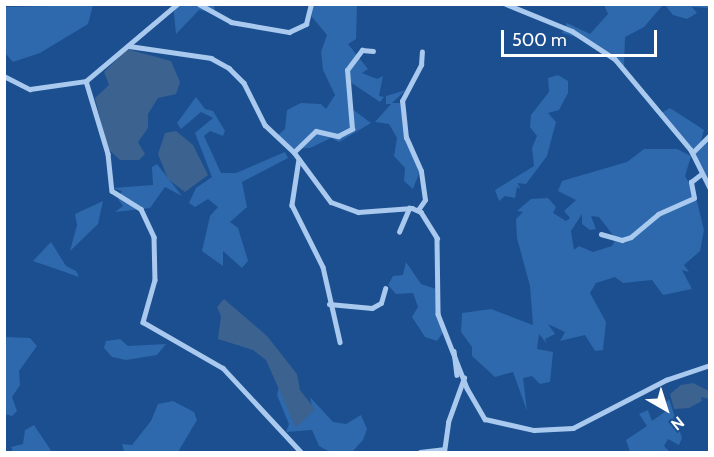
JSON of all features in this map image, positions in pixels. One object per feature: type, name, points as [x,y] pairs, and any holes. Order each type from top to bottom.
[{"type":"street","points":[[4,76],[30,89],[86,81],[177,4]]},
{"type":"street","points":[[199,4],[231,22],[289,32],[306,24],[311,4]]},
{"type":"street","points":[[506,4],[572,31],[615,59],[692,153],[700,175],[710,188]]},
{"type":"street","points":[[129,46],[220,61],[240,78],[265,125],[294,152],[318,189],[338,206],[358,212],[409,208],[418,210],[437,238],[438,314],[485,419],[555,431],[585,424],[666,380],[710,365]]},
{"type":"street","points":[[294,152],[316,131],[338,136],[352,129],[347,70],[362,50],[373,51]]},
{"type":"street","points":[[418,210],[424,200],[421,171],[402,114],[404,95],[421,65],[422,52]]},
{"type":"street","points":[[86,81],[108,154],[112,191],[141,209],[154,237],[154,291],[143,322],[223,368],[301,453]]},
{"type":"street","points":[[692,153],[710,135]]},
{"type":"street","points":[[299,159],[292,205],[323,267],[329,304],[340,342]]},
{"type":"street","points":[[601,234],[628,239],[658,214],[694,198],[691,182],[700,175]]},
{"type":"street","points":[[399,232],[409,208]]},
{"type":"street","points":[[329,304],[372,308],[381,303],[385,289]]},
{"type":"street","points":[[454,351],[457,375]]},
{"type":"street","points":[[420,453],[444,451],[465,376]]},
{"type":"shaded area","points":[[173,4],[214,5],[215,12],[199,10],[176,34]]},
{"type":"shaded area","points":[[93,5],[88,24],[40,53],[13,62],[5,53],[5,7]]},
{"type":"shaded area","points":[[311,5],[357,5],[356,39],[348,44],[368,69],[362,73],[377,79],[383,76],[379,96],[384,97],[380,102],[350,82],[352,109],[371,123],[339,142],[331,138],[310,148],[293,149],[278,135],[285,129],[287,110],[301,103],[321,104],[326,109],[335,95],[323,70],[321,52],[327,35],[312,17]]},
{"type":"shaded area","points":[[604,5],[663,5],[644,27],[625,37],[624,67],[583,39],[562,33],[567,23],[590,34],[608,14]]},
{"type":"shaded area","points":[[665,5],[709,5],[709,8],[692,7],[697,13],[687,19],[673,15]]},
{"type":"shaded area","points":[[127,49],[171,61],[180,82],[176,94],[158,98],[148,114],[148,128],[138,142],[145,154],[139,160],[120,160],[108,149],[95,98],[109,85],[104,72]]},
{"type":"shaded area","points":[[558,75],[568,81],[568,93],[559,110],[548,113],[556,122],[547,156],[526,184],[517,183],[521,189],[517,187],[515,198],[505,196],[499,201],[495,190],[534,166],[532,148],[537,136],[530,127],[531,115],[549,92],[548,78]]},
{"type":"shaded area","points":[[406,90],[392,103],[401,103],[403,128],[420,171],[413,189],[404,181],[405,168],[394,156],[397,138],[389,124],[375,122],[391,104],[386,104],[386,96]]},
{"type":"shaded area","points":[[196,97],[205,109],[213,111],[225,131],[223,136],[210,131],[204,136],[221,173],[236,173],[285,152],[288,158],[242,182],[247,207],[230,222],[238,228],[248,261],[242,268],[223,251],[223,266],[202,251],[210,216],[218,207],[208,199],[195,207],[189,203],[196,188],[212,177],[195,133],[213,118],[201,112],[181,129],[177,123]]},
{"type":"shaded area","points":[[670,108],[704,130],[701,141],[709,134],[709,189],[693,153],[661,113]]},
{"type":"shaded area","points":[[176,131],[193,145],[208,175],[185,192],[168,179],[158,154],[165,133]]},
{"type":"shaded area","points":[[644,149],[677,149],[691,156],[685,176],[695,193],[704,230],[700,251],[684,265],[689,272],[682,270],[692,289],[663,295],[652,280],[623,283],[615,277],[596,283],[590,293],[606,322],[603,350],[595,351],[585,335],[560,341],[565,332],[548,324],[555,334],[545,339],[547,344],[539,334],[537,349],[553,352],[550,382],[540,384],[532,376],[523,378],[527,411],[513,372],[495,377],[472,356],[472,347],[461,332],[462,313],[491,309],[533,325],[530,286],[517,238],[516,219],[523,212],[517,211],[531,199],[548,198],[556,207],[553,213],[566,221],[570,218],[564,211],[576,200],[558,191],[562,181],[627,162]],"holes":[[[582,214],[582,224],[590,230],[596,229],[591,216],[599,217],[616,239],[612,246],[593,252],[579,246],[574,250],[571,231]]]},
{"type":"shaded area","points":[[157,164],[182,196],[165,187],[150,208],[115,212],[123,206],[118,199],[122,191],[113,188],[153,185],[152,167]]},
{"type":"shaded area","points":[[103,201],[98,224],[70,251],[77,225],[75,214]]},
{"type":"shaded area","points":[[51,242],[66,266],[76,271],[79,277],[33,261]]},
{"type":"shaded area","points":[[406,262],[421,284],[436,289],[444,331],[437,341],[425,337],[412,317],[418,307],[413,293],[396,294],[388,285],[393,276],[403,275]]},
{"type":"shaded area","points":[[224,299],[267,336],[297,374],[300,390],[315,409],[296,428],[266,360],[253,350],[218,339],[221,316],[217,307]]},
{"type":"shaded area","points":[[5,337],[30,338],[37,346],[19,371],[20,385],[12,397],[17,411],[12,416],[5,414]]},
{"type":"shaded area","points":[[120,339],[128,346],[166,344],[157,355],[126,360],[112,357],[104,348],[106,341]]},
{"type":"shaded area","points":[[280,382],[299,423],[313,411],[310,397],[333,422],[346,424],[361,415],[367,429],[363,440],[352,452],[330,452],[319,446],[312,430],[286,432],[289,424],[277,395]]},
{"type":"shaded area","points":[[693,383],[709,391],[709,399],[701,397],[702,401],[689,408],[674,409],[670,394],[681,385]]},
{"type":"shaded area","points":[[669,399],[682,438],[679,445],[668,439],[664,446],[670,452],[630,452],[626,440],[647,426],[639,414],[648,410],[652,421],[666,411],[663,406]]},
{"type":"shaded area","points":[[173,401],[194,412],[197,420],[178,452],[124,451],[122,444],[132,445],[151,421],[158,404]]},
{"type":"shaded area","points":[[34,425],[52,452],[13,452],[11,447],[23,444],[25,430]]}]
